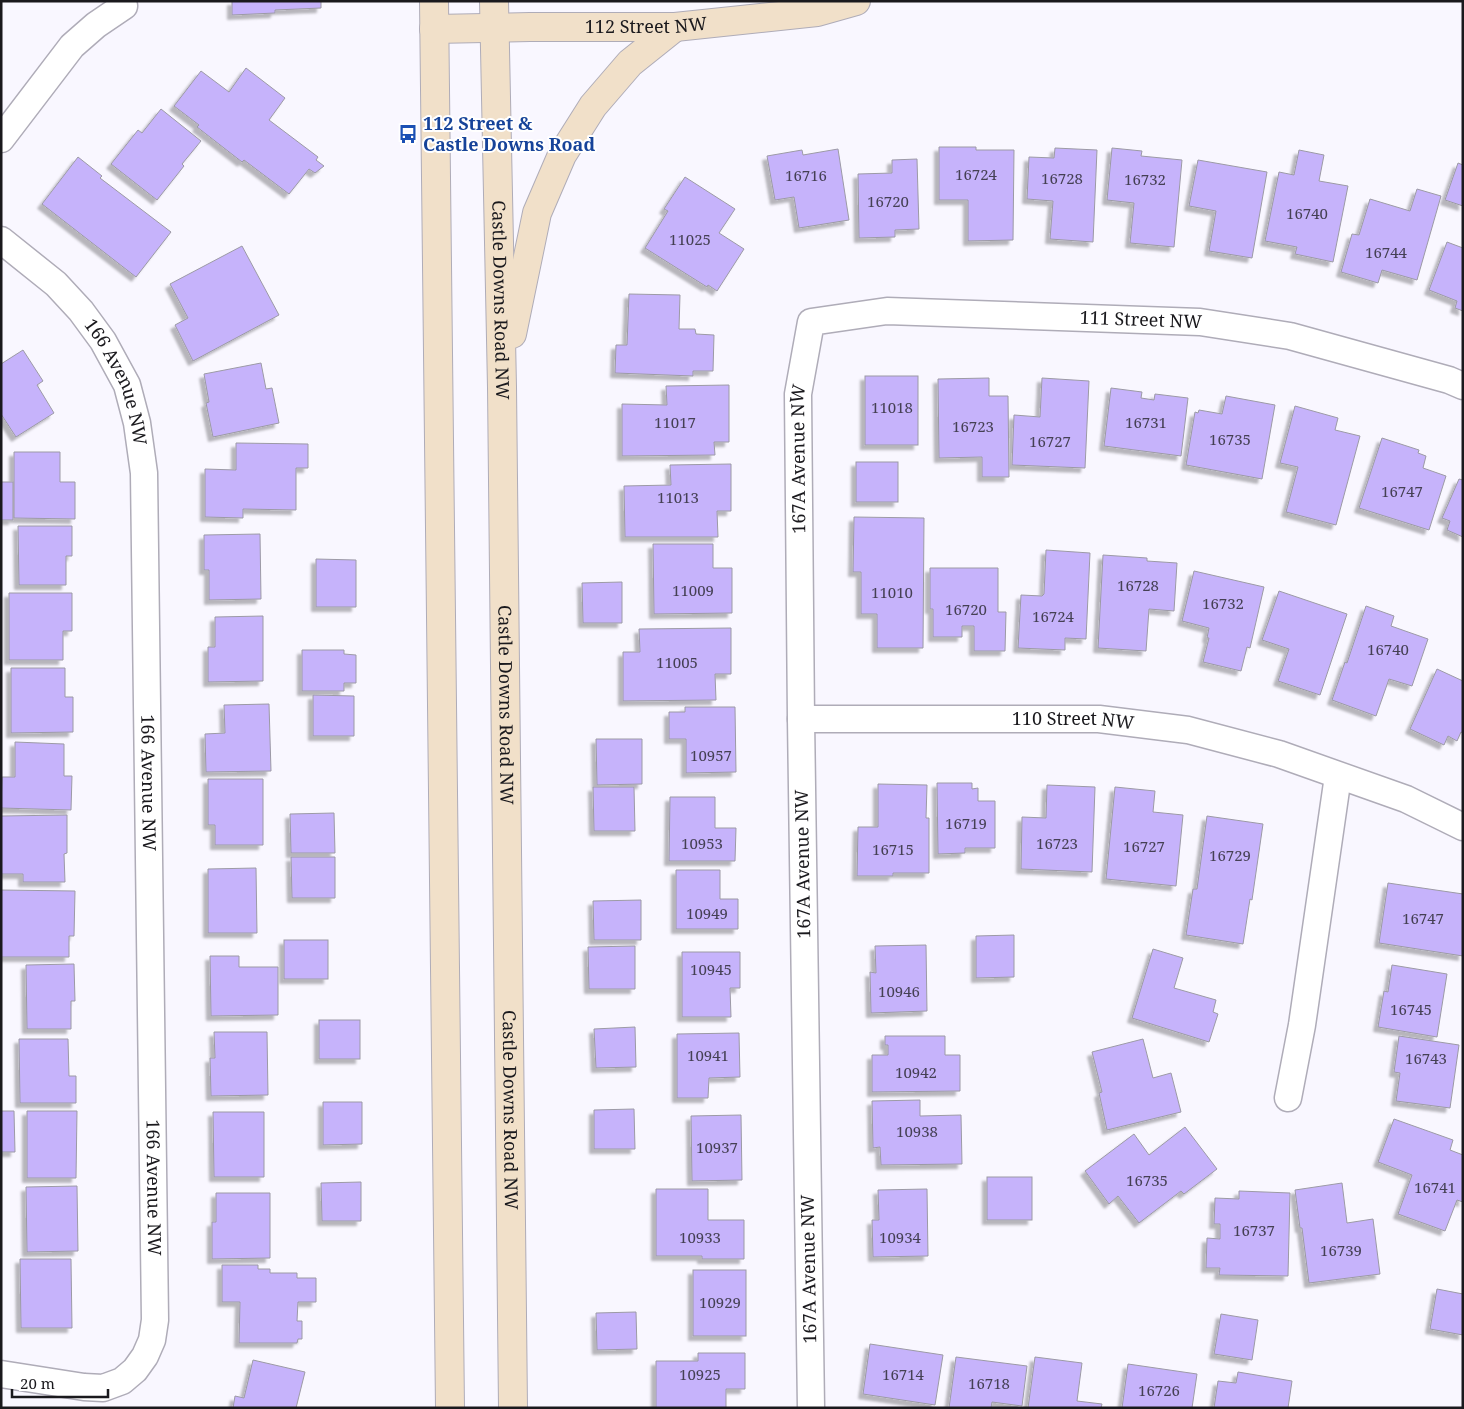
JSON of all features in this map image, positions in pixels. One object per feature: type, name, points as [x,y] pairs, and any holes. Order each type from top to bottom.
[{"type":"main road","points":[[434,1],[450,1408]]},
{"type":"main road","name":"112 Street NW","points":[[434,29],[494,14],[675,27],[817,12],[856,1]]},
{"type":"main road","name":"Castle Downs Road NW","points":[[494,14],[502,387],[513,1408]]},
{"type":"main road","points":[[502,387],[536,213],[562,155],[593,106],[630,62],[675,27]]},
{"type":"street","points":[[1,139],[72,46],[96,25],[124,6]]},
{"type":"street","name":"166 Avenue NW","points":[[1,240],[56,284],[81,311],[103,341],[127,385],[137,423],[144,473],[155,1320],[152,1340],[136,1370],[122,1381],[103,1388],[84,1387],[1,1374]]},
{"type":"street","name":"111 Street NW","points":[[811,322],[887,311],[1200,322],[1290,336],[1449,380],[1463,386]]},
{"type":"street","name":"167A Avenue NW","points":[[811,322],[798,394],[811,1408]]},
{"type":"street","name":"110 Street NW","points":[[801,719],[1099,719],[1188,730],[1280,754],[1406,799],[1463,827]]},
{"type":"street","points":[[1288,1098],[1303,1015],[1338,776]]},
{"type":"building","points":[[232,1],[321,1],[321,8],[275,10],[275,13],[232,15]]},
{"type":"building","points":[[246,68],[285,98],[269,120],[318,157],[316,160],[324,166],[315,173],[309,169],[289,194],[244,160],[242,162],[197,127],[199,125],[174,106],[201,71],[229,92]]},
{"type":"building","points":[[161,109],[201,141],[157,200],[111,164],[138,130],[142,133]]},
{"type":"building","points":[[939,147],[976,147],[976,150],[1014,150],[1013,240],[968,241],[968,200],[939,200]]},
{"type":"building","points":[[1055,148],[1097,150],[1093,242],[1050,239],[1053,201],[1027,199],[1029,157],[1054,158]]},
{"type":"building","points":[[1112,148],[1142,151],[1141,156],[1182,160],[1174,247],[1130,243],[1134,203],[1107,200]]},
{"type":"building","points":[[838,149],[849,220],[799,228],[794,197],[775,200],[767,156],[802,150],[803,155]]},
{"type":"building","points":[[1299,150],[1324,155],[1319,181],[1348,186],[1333,262],[1295,254],[1297,247],[1265,241],[1279,172],[1294,175]]},
{"type":"building","points":[[78,157],[102,176],[100,178],[171,232],[136,277],[42,204]]},
{"type":"building","points":[[917,159],[919,229],[895,230],[895,237],[859,238],[858,174],[892,173],[892,160]]},
{"type":"building","points":[[1198,160],[1267,172],[1252,258],[1209,251],[1216,211],[1189,206]]},
{"type":"building","points":[[1458,163],[1463,165],[1463,206],[1445,200]]},
{"type":"building","points":[[685,177],[735,209],[719,233],[744,249],[717,291],[708,285],[707,287],[645,248],[668,211],[664,209]]},
{"type":"building","points":[[1417,189],[1441,196],[1417,280],[1382,270],[1378,283],[1341,272],[1352,234],[1359,235],[1370,199],[1410,211]]},
{"type":"building","points":[[1447,242],[1463,248],[1463,311],[1455,308],[1457,301],[1429,290]]},
{"type":"building","points":[[242,246],[279,315],[193,361],[175,325],[188,318],[170,284]]},
{"type":"building","points":[[629,294],[680,295],[679,329],[695,329],[696,334],[714,335],[713,371],[693,371],[693,376],[615,373],[616,345],[627,345]]},
{"type":"building","points":[[23,350],[43,381],[37,385],[54,413],[16,437],[1,414],[1,364]]},
{"type":"building","points":[[261,363],[266,389],[272,388],[279,423],[213,437],[206,403],[209,402],[204,374]]},
{"type":"building","points":[[865,376],[918,376],[918,445],[865,445]]},
{"type":"building","points":[[989,378],[989,396],[1008,396],[1009,477],[982,477],[982,457],[939,458],[938,379]]},
{"type":"building","points":[[1042,378],[1089,381],[1085,468],[1012,465],[1014,415],[1040,417]]},
{"type":"building","points":[[729,385],[729,442],[714,442],[715,455],[622,456],[622,404],[667,405],[666,386]]},
{"type":"building","points":[[1111,388],[1142,392],[1141,398],[1154,400],[1155,394],[1188,398],[1181,456],[1104,446]]},
{"type":"building","points":[[1226,396],[1275,405],[1262,479],[1186,465],[1195,412],[1198,413],[1199,410],[1222,414]]},
{"type":"building","points":[[1295,406],[1338,418],[1335,430],[1360,436],[1336,525],[1286,512],[1298,467],[1280,463]]},
{"type":"building","points":[[1382,438],[1419,450],[1418,453],[1426,456],[1423,468],[1446,476],[1429,530],[1359,508]]},
{"type":"building","points":[[236,443],[308,444],[308,468],[296,468],[296,510],[243,509],[243,518],[205,517],[205,469],[236,470]]},
{"type":"building","points":[[14,452],[60,452],[60,482],[75,482],[75,519],[14,518]]},
{"type":"building","points":[[856,462],[898,462],[898,502],[856,502]]},
{"type":"building","points":[[731,464],[731,511],[717,511],[718,537],[625,537],[624,486],[671,485],[670,465]]},
{"type":"building","points":[[1459,479],[1463,480],[1463,537],[1447,530],[1450,521],[1442,518]]},
{"type":"building","points":[[1,482],[13,482],[13,520],[1,520]]},
{"type":"building","points":[[854,517],[924,518],[923,648],[877,648],[877,614],[861,614],[861,572],[853,572]]},
{"type":"building","points":[[18,526],[72,526],[72,556],[66,556],[66,585],[19,585]]},
{"type":"building","points":[[260,534],[261,599],[209,600],[209,570],[204,570],[204,535]]},
{"type":"building","points":[[653,544],[713,544],[713,568],[732,568],[732,613],[654,614]]},
{"type":"building","points":[[1046,550],[1090,553],[1086,639],[1065,638],[1065,650],[1018,648],[1021,595],[1042,596],[1044,594]]},
{"type":"building","points":[[1103,555],[1147,558],[1147,561],[1177,563],[1174,611],[1149,609],[1146,651],[1098,648]]},
{"type":"building","points":[[316,559],[356,560],[356,607],[316,607]]},
{"type":"building","points":[[930,568],[998,568],[998,612],[1006,612],[1005,651],[974,651],[974,626],[962,626],[962,637],[933,637],[933,609],[930,609]]},
{"type":"building","points":[[1194,571],[1264,587],[1250,648],[1247,647],[1241,671],[1203,662],[1209,638],[1207,638],[1209,628],[1182,621]]},
{"type":"building","points":[[622,582],[622,623],[583,623],[582,583]]},
{"type":"building","points":[[1279,591],[1347,614],[1320,695],[1278,681],[1289,649],[1262,640]]},
{"type":"building","points":[[9,593],[72,593],[72,631],[63,631],[63,660],[9,660]]},
{"type":"building","points":[[1366,606],[1394,616],[1391,626],[1428,639],[1412,686],[1389,679],[1376,716],[1332,700],[1345,662],[1347,663]]},
{"type":"building","points":[[263,616],[263,681],[208,682],[208,647],[215,647],[215,617]]},
{"type":"building","points":[[731,628],[731,674],[715,674],[716,700],[623,701],[623,652],[640,652],[639,629]]},
{"type":"building","points":[[302,650],[344,650],[344,654],[356,655],[356,683],[344,683],[344,691],[302,691]]},
{"type":"building","points":[[11,668],[65,668],[65,697],[73,697],[73,732],[11,733]]},
{"type":"building","points":[[1437,669],[1463,681],[1463,733],[1461,732],[1457,741],[1448,736],[1444,745],[1410,729]]},
{"type":"building","points":[[313,695],[354,696],[354,736],[313,736]]},
{"type":"building","points":[[269,704],[271,771],[206,772],[205,734],[225,733],[224,705]]},
{"type":"building","points":[[685,707],[735,707],[736,772],[686,773],[686,739],[669,739],[669,712],[685,712]]},
{"type":"building","points":[[596,739],[642,739],[642,784],[597,785]]},
{"type":"building","points":[[15,742],[64,744],[64,776],[72,776],[71,810],[1,808],[2,777],[15,777]]},
{"type":"building","points":[[208,779],[263,779],[263,845],[215,845],[215,825],[208,825]]},
{"type":"building","points":[[937,783],[972,783],[972,789],[978,788],[978,801],[995,801],[995,848],[965,848],[965,853],[938,854]]},
{"type":"building","points":[[878,784],[927,785],[926,818],[929,818],[929,873],[857,876],[858,827],[878,827]]},
{"type":"building","points":[[1047,785],[1095,787],[1092,872],[1021,869],[1022,817],[1046,818]]},
{"type":"building","points":[[593,787],[634,787],[635,831],[594,831]]},
{"type":"building","points":[[1115,787],[1155,791],[1153,812],[1183,815],[1176,886],[1106,879]]},
{"type":"building","points":[[670,797],[715,797],[715,828],[736,828],[735,861],[669,861]]},
{"type":"building","points":[[334,813],[335,853],[291,853],[290,814]]},
{"type":"building","points":[[67,815],[67,853],[64,854],[65,882],[23,882],[23,874],[1,874],[1,816]]},
{"type":"building","points":[[1207,816],[1263,824],[1252,900],[1250,899],[1243,944],[1186,935],[1193,889],[1197,889]]},
{"type":"building","points":[[291,857],[335,857],[335,898],[292,898]]},
{"type":"building","points":[[256,868],[257,933],[208,933],[208,869]]},
{"type":"building","points":[[676,870],[720,870],[720,899],[738,899],[738,929],[676,929]]},
{"type":"building","points":[[1388,883],[1463,894],[1463,956],[1379,943]]},
{"type":"building","points":[[1,890],[75,891],[74,936],[69,936],[69,957],[1,957]]},
{"type":"building","points":[[641,900],[641,940],[594,940],[593,901]]},
{"type":"building","points":[[1014,935],[1014,977],[976,978],[976,936]]},
{"type":"building","points":[[284,940],[328,940],[328,979],[284,979]]},
{"type":"building","points":[[926,945],[927,1011],[871,1013],[870,972],[876,973],[875,946]]},
{"type":"building","points":[[635,946],[635,989],[589,989],[588,947]]},
{"type":"building","points":[[1153,949],[1183,958],[1174,988],[1216,1000],[1213,1012],[1218,1014],[1209,1042],[1132,1018]]},
{"type":"building","points":[[682,952],[740,952],[740,988],[730,988],[731,1017],[682,1017]]},
{"type":"building","points":[[210,956],[239,956],[239,967],[278,967],[278,1015],[211,1016]]},
{"type":"building","points":[[74,964],[75,1001],[71,1001],[71,1029],[27,1029],[26,965]]},
{"type":"building","points":[[1392,965],[1447,974],[1437,1037],[1378,1027],[1384,991],[1388,992]]},
{"type":"building","points":[[319,1020],[360,1020],[360,1059],[319,1059]]},
{"type":"building","points":[[635,1027],[636,1067],[596,1068],[594,1029]]},
{"type":"building","points":[[214,1032],[267,1032],[268,1095],[211,1096],[210,1058],[215,1058]]},
{"type":"building","points":[[739,1033],[740,1077],[709,1078],[708,1098],[677,1098],[677,1034]]},
{"type":"building","points":[[885,1036],[945,1036],[945,1055],[960,1055],[960,1091],[872,1092],[872,1055],[888,1055],[888,1045],[885,1045]]},
{"type":"building","points":[[1399,1036],[1459,1045],[1450,1108],[1396,1101],[1400,1073],[1394,1072]]},
{"type":"building","points":[[19,1039],[68,1039],[69,1076],[76,1076],[76,1103],[20,1103]]},
{"type":"building","points":[[1143,1039],[1153,1078],[1171,1073],[1181,1112],[1107,1130],[1099,1093],[1102,1092],[1092,1052]]},
{"type":"building","points":[[920,1100],[920,1116],[961,1115],[962,1164],[881,1165],[880,1147],[873,1148],[872,1101]]},
{"type":"building","points":[[323,1102],[362,1102],[362,1144],[323,1145]]},
{"type":"building","points":[[634,1109],[635,1149],[594,1149],[594,1110]]},
{"type":"building","points":[[1,1111],[14,1111],[15,1152],[1,1152]]},
{"type":"building","points":[[27,1111],[77,1111],[76,1178],[27,1178]]},
{"type":"building","points":[[213,1112],[264,1112],[264,1177],[214,1177]]},
{"type":"building","points":[[741,1115],[742,1180],[692,1181],[691,1116]]},
{"type":"building","points":[[1394,1119],[1453,1140],[1450,1150],[1463,1155],[1463,1202],[1457,1200],[1445,1231],[1398,1214],[1412,1175],[1378,1162]]},
{"type":"building","points":[[1185,1127],[1217,1169],[1184,1194],[1181,1191],[1139,1223],[1118,1196],[1109,1204],[1085,1171],[1134,1134],[1149,1155]]},
{"type":"building","points":[[987,1177],[1032,1177],[1032,1220],[987,1220]]},
{"type":"building","points":[[361,1182],[361,1221],[322,1221],[321,1183]]},
{"type":"building","points":[[1342,1183],[1347,1223],[1373,1219],[1380,1274],[1309,1283],[1295,1190]]},
{"type":"building","points":[[77,1186],[78,1251],[27,1252],[26,1187]]},
{"type":"building","points":[[656,1189],[708,1189],[708,1220],[744,1220],[744,1259],[702,1259],[702,1256],[656,1256]]},
{"type":"building","points":[[927,1189],[928,1256],[873,1257],[872,1220],[879,1220],[878,1190]]},
{"type":"building","points":[[1239,1191],[1290,1193],[1288,1276],[1219,1275],[1220,1268],[1206,1268],[1207,1238],[1220,1239],[1220,1224],[1214,1224],[1215,1198],[1239,1199]]},
{"type":"building","points":[[216,1193],[270,1193],[270,1258],[212,1259],[212,1222],[216,1222]]},
{"type":"building","points":[[20,1259],[71,1259],[72,1328],[21,1328]]},
{"type":"building","points":[[222,1265],[258,1265],[258,1269],[270,1269],[270,1273],[297,1273],[297,1278],[316,1278],[316,1302],[298,1302],[297,1321],[302,1321],[302,1339],[298,1339],[297,1343],[239,1343],[240,1302],[222,1302]]},
{"type":"building","points":[[693,1270],[746,1270],[746,1336],[693,1336]]},
{"type":"building","points":[[1437,1289],[1463,1294],[1463,1335],[1430,1329]]},
{"type":"building","points":[[636,1312],[637,1349],[597,1350],[596,1313]]},
{"type":"building","points":[[1221,1314],[1258,1320],[1252,1360],[1214,1354]]},
{"type":"building","points":[[870,1344],[943,1355],[935,1405],[863,1394]]},
{"type":"building","points":[[698,1353],[745,1353],[745,1389],[726,1389],[726,1408],[656,1408],[656,1361],[698,1361]]},
{"type":"building","points":[[956,1357],[1027,1366],[1022,1406],[992,1402],[991,1408],[949,1408]]},
{"type":"building","points":[[1035,1357],[1082,1363],[1077,1401],[1102,1404],[1101,1408],[1028,1408]]},
{"type":"building","points":[[253,1360],[305,1372],[296,1408],[233,1408],[235,1396],[244,1398]]},
{"type":"building","points":[[1128,1364],[1197,1374],[1192,1408],[1122,1408]]},
{"type":"building","points":[[1238,1372],[1292,1381],[1288,1408],[1214,1408],[1218,1381],[1236,1383]]},
{"type":"place","name":"112 Street & Castle Downs Road","points":[[408,134]]}]
